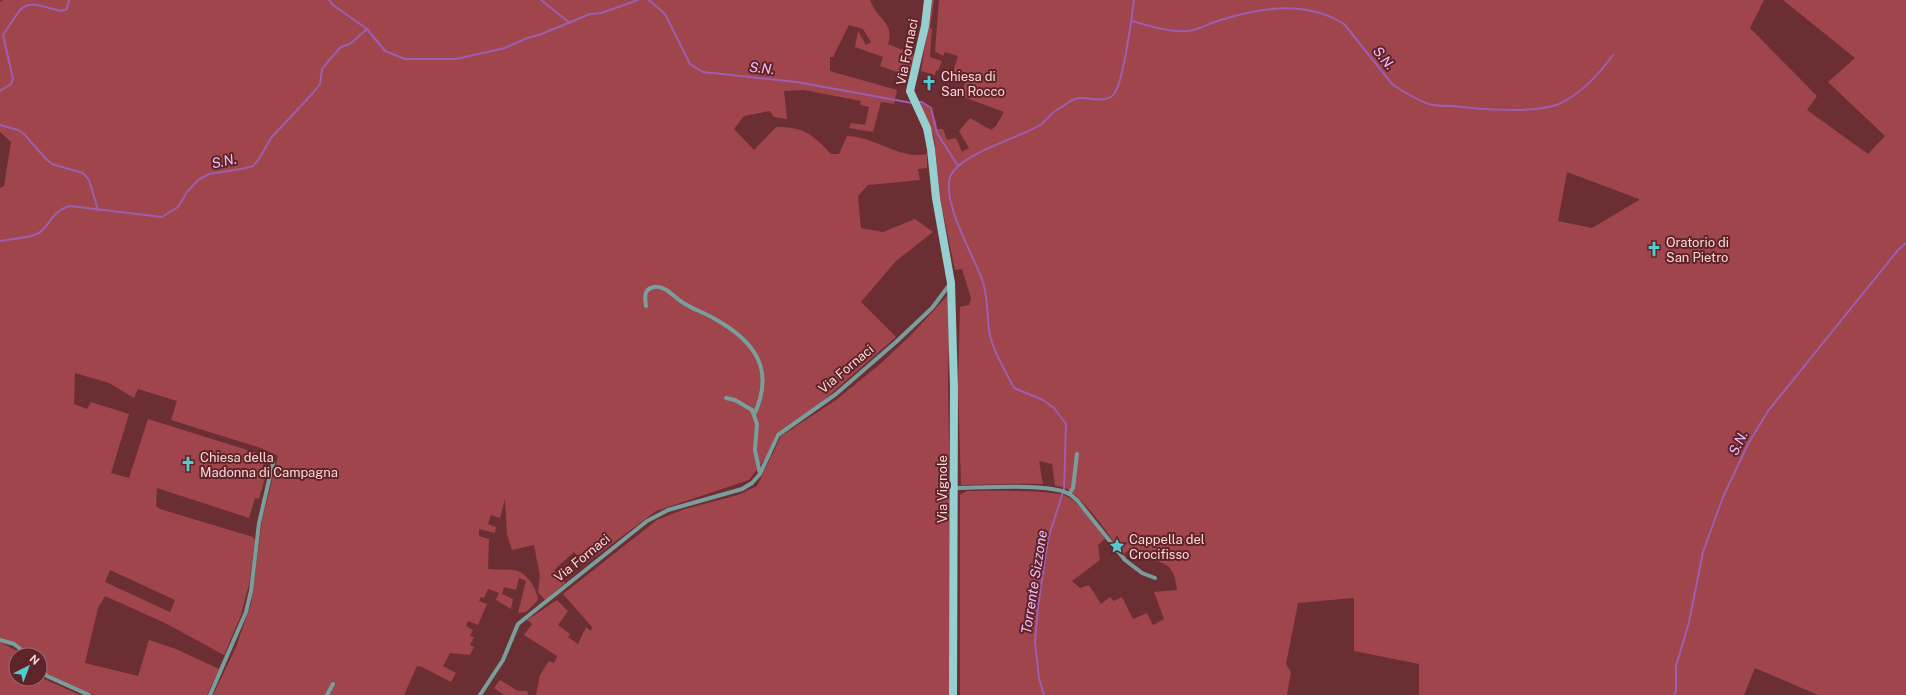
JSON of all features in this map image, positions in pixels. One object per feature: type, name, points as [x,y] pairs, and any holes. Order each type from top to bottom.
[{"type":"street","name":"Via Fornaci","points":[[480,695],[503,660],[518,624],[647,522],[668,510],[742,489],[752,484],[760,474],[778,435],[836,394],[896,342],[932,308],[951,283],[936,198],[931,149],[926,128],[910,91],[925,26],[928,0]]},
{"type":"street","name":"Via Vignole","points":[[951,283],[954,388],[953,695]]},
{"type":"street","points":[[646,306],[644,296],[647,290],[654,287],[665,289],[679,301],[724,324],[744,341],[759,359],[763,371],[764,380],[754,415]]},
{"type":"street","points":[[726,398],[744,404],[752,410],[757,424],[755,450],[760,474]]},
{"type":"street","points":[[1068,493],[1073,488],[1077,454]]},
{"type":"street","points":[[210,695],[246,612],[251,591],[258,532],[273,463]]},
{"type":"street","points":[[954,488],[1011,487],[1058,490],[1068,493],[1077,500],[1125,560],[1142,573],[1155,578]]},
{"type":"street","points":[[0,640],[14,644],[18,647]]},
{"type":"street","points":[[48,676],[89,695]]},
{"type":"street","points":[[327,695],[334,684]]},
{"type":"shaded area","points":[[3,0],[870,0],[873,7],[887,26],[890,37],[888,44],[915,55],[908,76],[880,66],[883,57],[855,47],[858,31],[866,45],[871,42],[863,29],[849,25],[833,57],[830,57],[830,71],[897,90],[894,104],[881,102],[873,132],[849,128],[851,123],[865,125],[869,107],[860,105],[861,101],[804,90],[784,91],[787,119],[774,117],[770,111],[744,116],[734,129],[754,150],[776,127],[786,127],[801,130],[807,133],[818,141],[831,154],[839,154],[847,136],[868,140],[907,154],[927,154],[927,168],[918,169],[920,180],[868,185],[858,196],[861,228],[883,232],[915,219],[933,232],[896,261],[861,302],[896,337],[818,405],[776,434],[765,459],[749,480],[656,511],[585,564],[574,552],[554,570],[565,583],[545,600],[538,592],[540,576],[534,545],[512,550],[507,535],[505,499],[500,518],[491,515],[488,524],[496,527],[495,533],[479,529],[479,536],[489,539],[488,569],[513,570],[522,573],[536,590],[538,600],[526,612],[518,613],[526,581],[519,578],[516,590],[504,587],[502,594],[513,599],[511,609],[496,600],[499,593],[488,589],[484,598],[481,597],[479,601],[487,604],[478,625],[468,621],[466,626],[473,630],[470,636],[474,637],[470,645],[474,647],[470,655],[450,653],[443,666],[456,673],[451,682],[422,667],[417,666],[404,695],[213,695],[236,647],[251,604],[262,520],[278,456],[261,448],[171,420],[177,401],[138,389],[134,398],[109,383],[75,373],[74,404],[87,409],[91,402],[129,414],[111,473],[129,478],[148,419],[266,456],[260,476],[265,478],[259,499],[255,498],[249,518],[157,488],[156,506],[160,509],[253,537],[255,540],[249,584],[241,615],[224,655],[165,623],[105,596],[98,608],[85,663],[138,676],[149,640],[176,649],[219,669],[207,695],[94,695],[65,684],[48,675],[48,647],[19,647],[0,638],[0,188],[4,186],[11,142],[0,132],[0,2]],"holes":[[[110,570],[175,600],[170,612],[105,582]]]},
{"type":"shaded area","points":[[932,0],[934,0],[930,28],[932,29],[930,57],[942,61],[938,71],[936,70],[935,75],[921,71]]},
{"type":"shaded area","points":[[939,0],[1764,0],[1750,28],[1817,96],[1807,110],[1868,154],[1885,136],[1828,82],[1855,58],[1783,0],[1906,0],[1906,695],[1818,695],[1755,668],[1744,695],[1419,695],[1419,664],[1354,651],[1354,598],[1298,603],[1286,664],[1291,672],[1287,695],[960,695],[960,495],[967,491],[1020,491],[1061,494],[1074,501],[1089,516],[1105,539],[1098,545],[1100,560],[1072,581],[1080,588],[1089,585],[1101,604],[1110,597],[1114,601],[1122,597],[1133,619],[1147,613],[1153,625],[1164,619],[1154,592],[1177,590],[1172,570],[1154,560],[1154,556],[1148,555],[1147,560],[1128,551],[1122,555],[1105,529],[1082,501],[1066,488],[1055,486],[1052,464],[1039,461],[1043,484],[961,485],[958,385],[960,307],[969,305],[971,298],[962,269],[955,270],[940,198],[934,137],[920,103],[926,104],[935,119],[937,129],[943,129],[947,140],[956,138],[962,152],[969,148],[959,131],[970,118],[991,130],[996,126],[1004,112],[961,96],[965,83],[954,80],[952,75],[958,56],[945,52],[943,56],[935,51]],"holes":[[[1567,172],[1639,199],[1592,228],[1558,221]]]},
{"type":"shaded area","points":[[949,294],[948,375],[953,695],[536,695],[540,675],[549,661],[554,663],[557,656],[524,635],[532,624],[527,620],[557,600],[568,611],[558,625],[570,634],[568,637],[578,644],[586,627],[591,631],[592,627],[563,594],[657,520],[685,509],[738,495],[757,486],[781,436],[836,400],[879,365],[910,336]]},
{"type":"shaded area","points":[[0,642],[10,647],[8,647],[8,687],[48,687],[48,681],[80,695],[0,695]]},
{"type":"shaded area","points":[[500,680],[518,691],[527,691],[528,695],[504,695],[494,688]]},
{"type":"waterway","points":[[0,91],[11,84],[13,79],[3,35],[16,15],[25,6],[31,5],[38,5],[61,11],[67,9],[69,0]]},
{"type":"waterway","name":"S.N.","points":[[329,0],[333,5],[367,29],[385,51],[405,59],[456,59],[505,48],[590,14],[601,13],[638,0]]},
{"type":"waterway","points":[[541,0],[570,23]]},
{"type":"waterway","name":"S.N.","points":[[649,0],[665,14],[690,64],[703,72],[797,82],[912,103]]},
{"type":"waterway","name":"Torrente Sizzone","points":[[1044,695],[1039,678],[1035,642],[1038,607],[1048,539],[1064,489],[1066,424],[1054,408],[1043,400],[1014,388],[999,360],[989,330],[984,285],[954,214],[950,200],[950,177],[955,169],[965,161],[990,147],[1040,125],[1056,111],[1074,99],[1107,99],[1111,97],[1114,94],[1121,77],[1134,0]]},
{"type":"waterway","name":"S.N.","points":[[1132,21],[1168,30],[1189,31],[1236,15],[1268,9],[1284,8],[1315,11],[1330,16],[1344,24],[1393,85],[1419,100],[1431,105],[1440,106],[1506,110],[1549,107],[1559,104],[1575,95],[1589,83],[1613,55]]},
{"type":"waterway","name":"S.N.","points":[[0,241],[37,234],[45,228],[58,212],[70,206],[162,217],[178,207],[187,192],[198,180],[209,174],[253,166],[259,159],[271,138],[320,84],[322,69],[331,58],[341,47],[350,44],[367,29]]},
{"type":"waterway","name":"S.N.","points":[[919,102],[922,102],[931,108],[937,133],[958,166]]},
{"type":"waterway","points":[[0,125],[18,130],[24,134],[52,164],[83,173],[89,180],[98,210]]},
{"type":"waterway","name":"S.N.","points":[[1674,695],[1676,691],[1676,666],[1689,622],[1703,552],[1723,497],[1748,444],[1768,411],[1898,250],[1906,243]]},
{"type":"place","name":"Chiesa di San Rocco","points":[[929,83]]},
{"type":"place","name":"Oratorio di San Pietro","points":[[1654,249]]},
{"type":"place","name":"Chiesa della Madonna di Campagna","points":[[188,464]]},
{"type":"place","name":"Cappella del Crocifisso","points":[[1117,546]]}]
